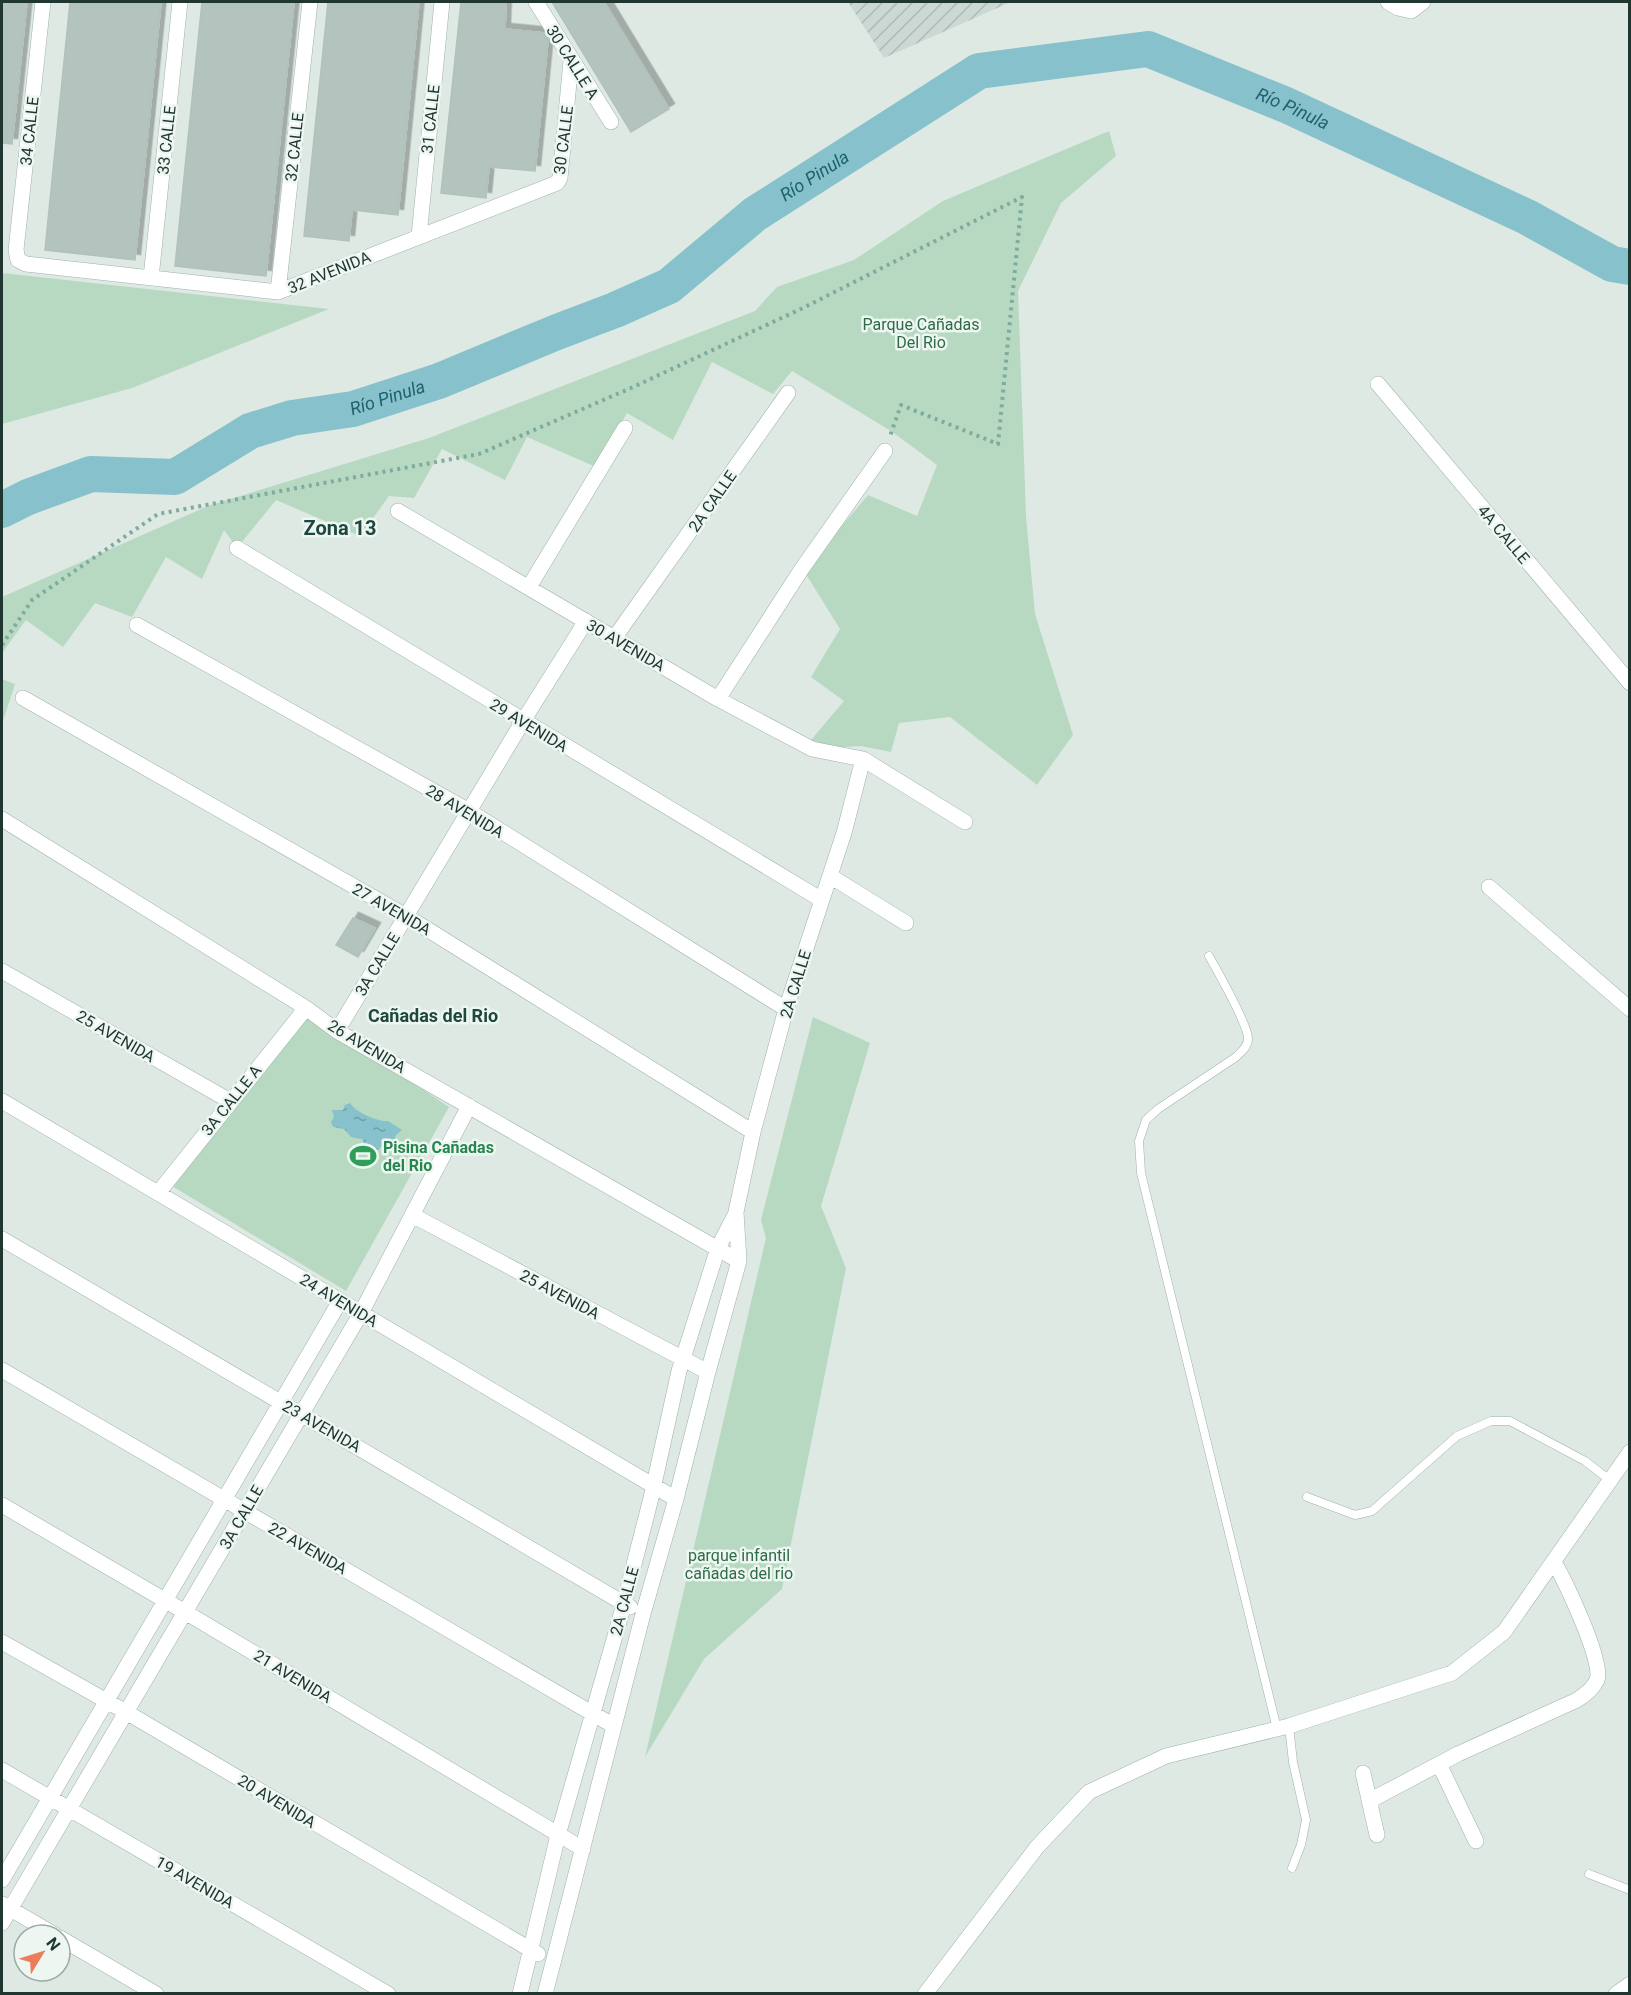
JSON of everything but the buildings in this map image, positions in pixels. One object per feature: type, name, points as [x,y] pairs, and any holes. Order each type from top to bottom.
[{"type":"street","name":"34 CALLE","points":[[18,260],[16,250],[43,2]]},
{"type":"street","name":"33 CALLE","points":[[151,278],[180,2]]},
{"type":"street","name":"32 CALLE","points":[[278,292],[309,2]]},
{"type":"street","name":"31 CALLE","points":[[419,236],[442,2]]},
{"type":"street","name":"30 CALLE A","points":[[536,2],[611,122]]},
{"type":"street","points":[[1388,2],[1398,8],[1411,11],[1423,2]]},
{"type":"street","name":"30 CALLE","points":[[557,183],[560,178],[571,61]]},
{"type":"street","name":"32 AVENIDA","points":[[18,260],[26,264],[278,292],[557,183]]},
{"type":"street","name":"4A CALLE","points":[[1378,384],[1629,683]]},
{"type":"street","name":"2A CALLE","points":[[615,638],[788,393]]},
{"type":"street","points":[[529,587],[625,428]]},
{"type":"street","points":[[718,699],[801,570],[885,451]]},
{"type":"street","name":"30 AVENIDA","points":[[398,511],[718,699],[812,749],[863,759]]},
{"type":"street","name":"29 AVENIDA","points":[[237,548],[822,900]]},
{"type":"street","name":"3A CALLE","points":[[338,1030],[523,721],[586,621]]},
{"type":"street","name":"28 AVENIDA","points":[[137,626],[469,812],[786,1009]]},
{"type":"street","name":"27 AVENIDA","points":[[23,698],[406,916],[753,1132]]},
{"type":"street","points":[[863,759],[965,822]]},
{"type":"street","name":"2A CALLE","points":[[520,1994],[558,1835],[654,1485],[682,1359],[718,1248],[736,1212],[753,1132],[786,1009],[844,833],[863,759]]},
{"type":"street","name":"26 AVENIDA","points":[[2,819],[338,1030],[739,1261]]},
{"type":"street","points":[[830,876],[906,923]]},
{"type":"street","points":[[1489,887],[1629,1009]]},
{"type":"street","name":"25 AVENIDA","points":[[2,971],[230,1101]]},
{"type":"street","name":"3A CALLE A","points":[[158,1193],[306,1008]]},
{"type":"street","name":"24 AVENIDA","points":[[2,1101],[676,1499]]},
{"type":"street","name":"3A CALLE","points":[[2,1923],[6,1906],[69,1809],[361,1313],[469,1106]]},
{"type":"street","name":"2A CALLE","points":[[545,1994],[643,1614],[739,1261],[736,1212]]},
{"type":"street","name":"25 AVENIDA","points":[[412,1215],[708,1372]]},
{"type":"street","name":"23 AVENIDA","points":[[2,1239],[643,1614]]},
{"type":"street","name":"3A CALLE","points":[[2,1880],[340,1301]]},
{"type":"street","name":"22 AVENIDA","points":[[2,1370],[614,1726]]},
{"type":"street","points":[[925,1994],[1037,1847],[1089,1792],[1166,1756],[1283,1728],[1452,1673],[1504,1632],[1629,1452]]},
{"type":"street","name":"21 AVENIDA","points":[[2,1505],[583,1850]]},
{"type":"street","points":[[1369,1801],[1458,1754],[1577,1700],[1591,1690],[1598,1678],[1596,1658],[1566,1582],[1554,1562]]},
{"type":"street","name":"20 AVENIDA","points":[[2,1642],[126,1712],[531,1951],[553,1961]]},
{"type":"street","points":[[1439,1764],[1476,1842]]},
{"type":"street","name":"19 AVENIDA","points":[[2,1770],[388,1994]]},
{"type":"street","points":[[1363,1773],[1377,1835]]},
{"type":"street","points":[[6,1906],[35,1923]]},
{"type":"street","points":[[72,1945],[156,1994]]},
{"type":"street","points":[[1616,1994],[1629,1984]]},
{"type":"lane","points":[[1209,956],[1249,1039],[1246,1048],[1236,1057],[1158,1109],[1146,1120],[1139,1141],[1141,1173],[1306,1820],[1301,1845],[1292,1868]]},
{"type":"lane","points":[[1306,1497],[1355,1515],[1372,1511],[1457,1436],[1491,1421],[1510,1420],[1585,1461],[1611,1481]]},
{"type":"lane","points":[[1589,1874],[1629,1890]]},
{"type":"path","points":[[2,645],[32,600],[158,514],[479,454],[631,388],[792,313],[1022,197],[998,444],[901,405],[885,451]]},
{"type":"shaded area","points":[[848,2],[1011,2],[884,58]]},
{"type":"green space","name":"Parque Cañadas Del Rio","points":[[1109,131],[1116,156],[1061,203],[1018,291],[1026,516],[1035,614],[1073,735],[1037,785],[950,717],[899,723],[891,752],[861,746],[831,748],[811,740],[844,701],[811,677],[840,629],[804,571],[868,495],[917,516],[937,465],[891,431],[792,371],[773,394],[712,362],[673,440],[627,413],[596,467],[527,437],[505,480],[442,449],[414,498],[389,496],[360,536],[276,500],[237,548],[224,530],[202,579],[166,557],[132,617],[95,603],[63,647],[26,620],[2,653],[2,597],[208,506],[429,438],[755,311],[777,287],[854,260],[943,201]]},
{"type":"green space","points":[[2,273],[329,309],[132,388],[2,424]]},
{"type":"green space","points":[[2,679],[15,684],[2,724]]},
{"type":"green space","points":[[306,1011],[449,1107],[346,1291],[172,1186]]},
{"type":"green space","name":"parque infantil cañadas del rio","points":[[813,1017],[870,1043],[821,1206],[846,1268],[782,1589],[704,1659],[645,1757],[766,1238],[761,1220]]},
{"type":"water","points":[[350,1103],[367,1116],[388,1121],[402,1130],[395,1136],[396,1142],[391,1143],[391,1148],[381,1147],[375,1152],[372,1147],[366,1146],[362,1139],[351,1137],[344,1129],[333,1127],[332,1110],[343,1110],[345,1105]]},
{"type":"waterway","name":"Río Pinula","points":[[2,510],[28,497],[91,474],[175,477],[250,431],[292,418],[353,409],[439,381],[669,286],[755,214],[979,71],[1148,49],[1286,105],[1527,217],[1612,264],[1630,267]]},
{"type":"place","name":"Pisina Cañadas del Rio","points":[[363,1156]]},
{"type":"district","name":"Zona 13","points":[[340,528]]},
{"type":"district","name":"Cañadas del Rio","points":[[433,1016]]}]
